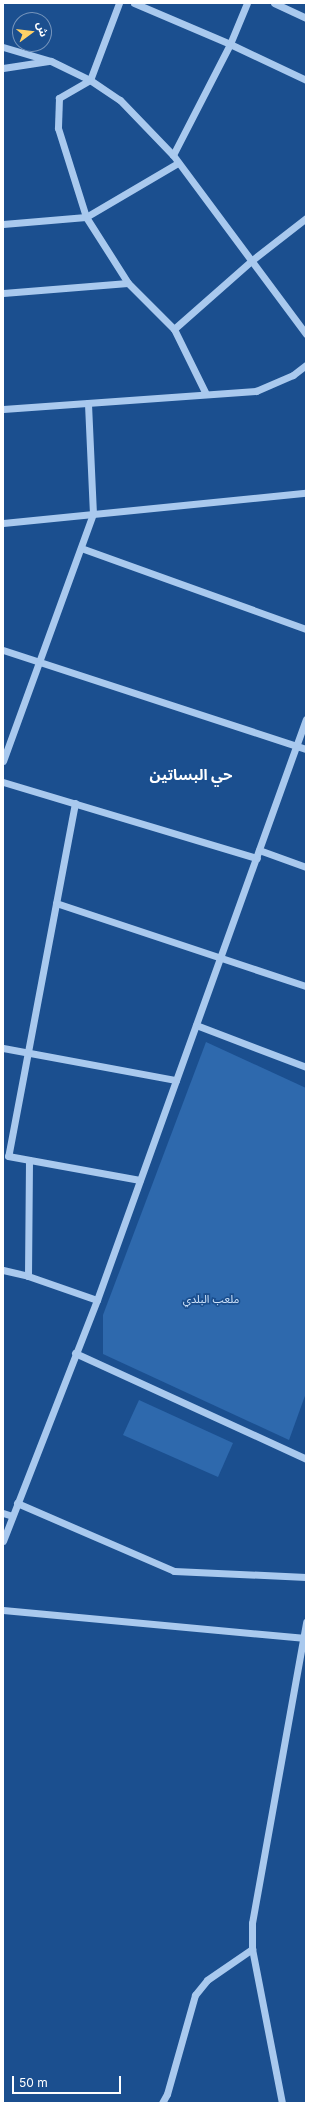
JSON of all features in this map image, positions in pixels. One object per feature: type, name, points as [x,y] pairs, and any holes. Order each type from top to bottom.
[{"type":"street","points":[[119,3],[90,80],[59,98],[58,128],[86,217],[128,283],[174,329],[206,394]]},
{"type":"street","points":[[134,3],[230,44],[306,80]]},
{"type":"street","points":[[173,155],[230,44],[247,3]]},
{"type":"street","points":[[274,3],[306,18]]},
{"type":"street","points":[[3,47],[51,61],[90,80],[120,100],[173,155],[306,334]]},
{"type":"street","points":[[3,68],[51,61]]},
{"type":"street","points":[[3,224],[86,217],[178,162]]},
{"type":"street","points":[[174,329],[306,218]]},
{"type":"street","points":[[3,293],[128,283]]},
{"type":"street","points":[[3,409],[256,390],[293,375],[306,366]]},
{"type":"street","points":[[3,761],[93,514],[88,403]]},
{"type":"street","points":[[3,523],[306,493]]},
{"type":"street","points":[[81,548],[306,629]]},
{"type":"street","points":[[3,650],[306,749]]},
{"type":"street","points":[[3,1541],[75,1353],[97,1300],[306,719]]},
{"type":"street","points":[[3,782],[256,858]]},
{"type":"street","points":[[75,804],[8,1156],[140,1180]]},
{"type":"street","points":[[260,850],[306,867]]},
{"type":"street","points":[[56,903],[306,986]]},
{"type":"street","points":[[196,1025],[306,1067]]},
{"type":"street","points":[[3,1048],[176,1080]]},
{"type":"street","points":[[28,1276],[29,1160]]},
{"type":"street","points":[[3,1270],[28,1276],[97,1300]]},
{"type":"street","points":[[75,1353],[306,1459]]},
{"type":"street","points":[[17,1503],[174,1571],[306,1577]]},
{"type":"street","points":[[3,1513],[12,1516]]},
{"type":"street","points":[[3,1610],[303,1638]]},
{"type":"street","points":[[282,2103],[252,1949],[252,1923],[257,1885],[306,1622]]},
{"type":"street","points":[[162,2103],[167,2094],[195,1995],[206,1980],[252,1949]]},
{"type":"green space","name":"ملعب البلدي","points":[[206,1042],[306,1088],[306,1393],[289,1440],[103,1354],[103,1315]]},
{"type":"green space","points":[[139,1400],[233,1443],[218,1477],[123,1435]]},
{"type":"district","name":"حي البساتين","points":[[191,775]]}]
